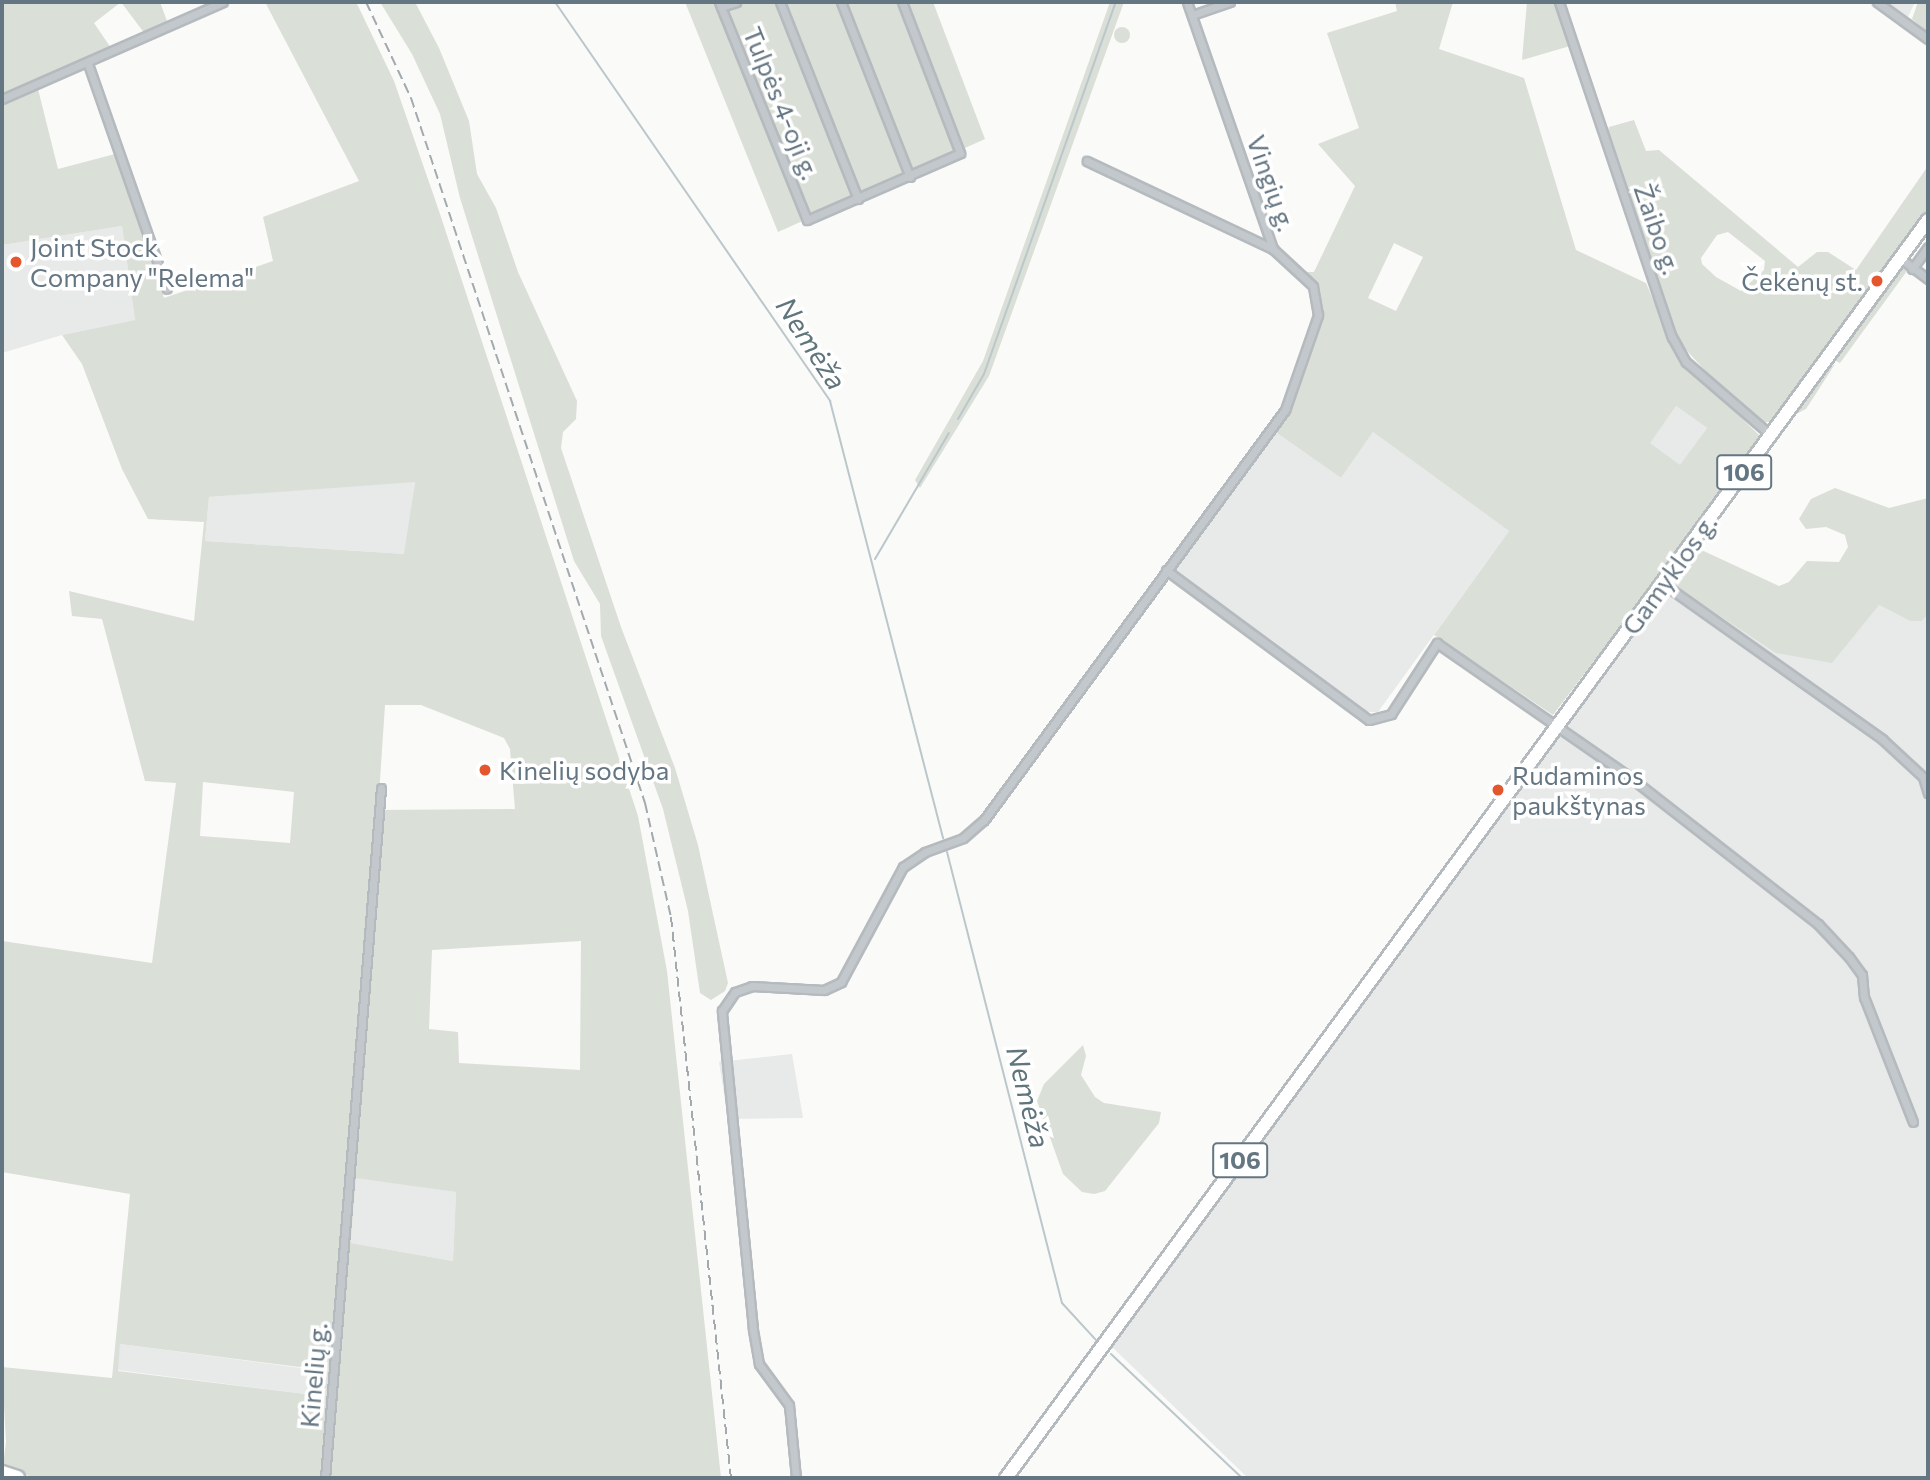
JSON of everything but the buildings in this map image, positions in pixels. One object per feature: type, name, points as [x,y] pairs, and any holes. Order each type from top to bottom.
[{"type":"highway","points":[[2,1473],[16,1478]]},
{"type":"main road","name":"Gamyklos g.","points":[[1559,725],[1928,220]]},
{"type":"main road","name":"106","points":[[1006,1478],[1559,725]]},
{"type":"street","points":[[2,99],[88,64],[223,2]]},
{"type":"street","points":[[720,5],[736,2]]},
{"type":"street","points":[[780,2],[858,199],[960,153],[902,2]]},
{"type":"street","points":[[841,2],[910,177]]},
{"type":"street","name":"Vingių g.","points":[[1187,2],[1273,249]]},
{"type":"street","points":[[1192,15],[1230,2]]},
{"type":"street","name":"Žaibo g.","points":[[1559,2],[1672,338],[1695,370],[1771,435]]},
{"type":"street","points":[[1877,2],[1928,39]]},
{"type":"street","name":"Tulpės 4-oji g.","points":[[720,5],[807,220],[858,199]]},
{"type":"street","points":[[88,64],[167,289]]},
{"type":"street","name":"Vingių g.","points":[[1087,161],[1273,249]]},
{"type":"street","points":[[1912,269],[1928,247]]},
{"type":"street","points":[[796,1478],[789,1405],[759,1364],[755,1341],[722,1011],[735,992],[752,986],[824,990],[841,982],[903,867],[925,852],[963,838],[984,820],[1166,570],[1294,392],[1318,315],[1317,294],[1273,249]]},
{"type":"street","points":[[1900,258],[1928,279]]},
{"type":"street","points":[[1166,570],[1369,720],[1391,714],[1437,643],[1559,725],[1707,834],[1818,924],[1862,975],[1864,997],[1913,1122]]},
{"type":"street","points":[[1662,583],[1882,739],[1923,777],[1928,793]]},
{"type":"street","name":"Kinelių g.","points":[[325,1478],[381,788]]},
{"type":"shaded area","points":[[2,2],[121,2],[94,23],[111,48],[36,81],[58,169],[115,154],[164,298],[273,261],[263,217],[359,181],[265,2],[356,2],[394,81],[638,816],[667,971],[721,1478],[34,1478],[3,1466],[6,1442],[2,1367],[112,1378],[130,1194],[2,1172],[2,941],[152,963],[176,783],[145,781],[102,619],[72,616],[69,591],[194,621],[204,522],[148,519],[122,469],[82,364],[62,335],[135,320],[122,226],[2,245]],"holes":[[[415,482],[404,554],[205,541],[209,497]],[[385,705],[421,705],[504,738],[510,749],[515,809],[378,810]],[[203,782],[294,792],[290,843],[200,836]],[[581,941],[580,1070],[459,1063],[458,1032],[429,1029],[432,950]],[[356,1178],[456,1192],[453,1261],[351,1243]],[[120,1344],[323,1370],[322,1396],[118,1371]]]},
{"type":"shaded area","points":[[121,2],[160,2],[167,21],[145,34]]},
{"type":"shaded area","points":[[380,2],[415,2],[439,48],[469,121],[477,174],[496,208],[518,272],[577,401],[576,419],[563,432],[561,448],[621,627],[675,768],[698,845],[728,983],[725,991],[711,1000],[700,993],[688,911],[663,809],[601,636],[600,604],[574,561],[460,198],[440,114],[412,54]]},
{"type":"shaded area","points":[[685,2],[933,2],[985,139],[778,232]]},
{"type":"shaded area","points":[[1110,2],[1124,2],[989,376],[920,488],[915,480],[983,361]]},
{"type":"shaded area","points":[[1395,2],[1453,2],[1439,49],[1524,78],[1576,250],[1646,283],[1678,357],[1760,436],[1757,446],[1553,715],[1434,635],[1509,531],[1373,432],[1341,478],[1274,431],[1296,393],[1321,313],[1320,291],[1306,272],[1314,272],[1355,186],[1318,144],[1359,128],[1327,33],[1397,11]],"holes":[[[1394,243],[1423,257],[1396,311],[1368,298]],[[1676,406],[1707,428],[1680,465],[1650,443]]]},
{"type":"shaded area","points":[[1527,2],[1555,2],[1570,46],[1522,60]]},
{"type":"shaded area","points":[[1882,2],[1915,2],[1907,19]]},
{"type":"shaded area","points":[[1918,2],[1928,2],[1928,33],[1912,19]]},
{"type":"shaded area","points":[[1119,27],[1125,27],[1130,35],[1128,41],[1119,43],[1114,38],[1114,32]]},
{"type":"shaded area","points":[[1634,120],[1646,151],[1659,150],[1798,267],[1817,252],[1828,252],[1856,270],[1928,166],[1928,211],[1772,422],[1762,422],[1722,389],[1678,341],[1607,134],[1609,127]],"holes":[[[1728,232],[1765,261],[1764,270],[1741,291],[1716,277],[1702,264],[1701,258],[1717,235]]]},
{"type":"shaded area","points":[[122,226],[135,320],[62,335],[2,353],[2,245]]},
{"type":"shaded area","points":[[1904,265],[1907,271],[1840,363],[1834,360]]},
{"type":"shaded area","points":[[1835,364],[1806,409],[1792,416],[1825,370]]},
{"type":"shaded area","points":[[1676,406],[1707,428],[1680,466],[1649,443]]},
{"type":"shaded area","points":[[1274,431],[1341,478],[1373,432],[1509,531],[1378,712],[1365,712],[1174,570]]},
{"type":"shaded area","points":[[415,481],[405,554],[205,541],[209,497]]},
{"type":"shaded area","points":[[1835,488],[1889,508],[1928,498],[1928,614],[1922,621],[1910,621],[1879,605],[1832,663],[1776,653],[1670,583],[1695,547],[1779,586],[1789,582],[1807,561],[1839,562],[1848,547],[1845,535],[1826,527],[1806,529],[1799,519],[1811,499]]},
{"type":"shaded area","points":[[1670,583],[1776,652],[1879,605],[1910,621],[1922,621],[1928,614],[1928,1478],[1248,1478],[1110,1345]]},
{"type":"shaded area","points":[[1083,1045],[1086,1056],[1081,1075],[1095,1097],[1104,1103],[1161,1112],[1159,1123],[1105,1191],[1094,1194],[1082,1192],[1063,1174],[1037,1101],[1044,1084]]},
{"type":"shaded area","points":[[792,1054],[803,1118],[728,1119],[719,1062]]},
{"type":"shaded area","points":[[356,1177],[456,1192],[453,1261],[351,1243]]},
{"type":"shaded area","points":[[120,1344],[324,1371],[322,1396],[117,1370]]},
{"type":"waterway","name":"Nemėža","points":[[555,2],[830,401],[943,839]]},
{"type":"waterway","points":[[958,419],[984,374],[1116,2]]},
{"type":"waterway","points":[[875,559],[949,433]]},
{"type":"waterway","name":"Nemėža","points":[[947,852],[1062,1303],[1096,1340]]},
{"type":"waterway","name":"Nemėža","points":[[1111,1354],[1242,1478]]},
{"type":"railway","points":[[366,2],[411,98],[645,803],[671,917],[731,1478]]},
{"type":"place","name":"Joint Stock Company \"Relema\"","points":[[16,262]]},
{"type":"place","name":"Čekėnų st.","points":[[1877,281]]},
{"type":"place","name":"Kinelių sodyba","points":[[485,770]]},
{"type":"place","name":"Rudaminos paukštynas","points":[[1498,790]]}]
